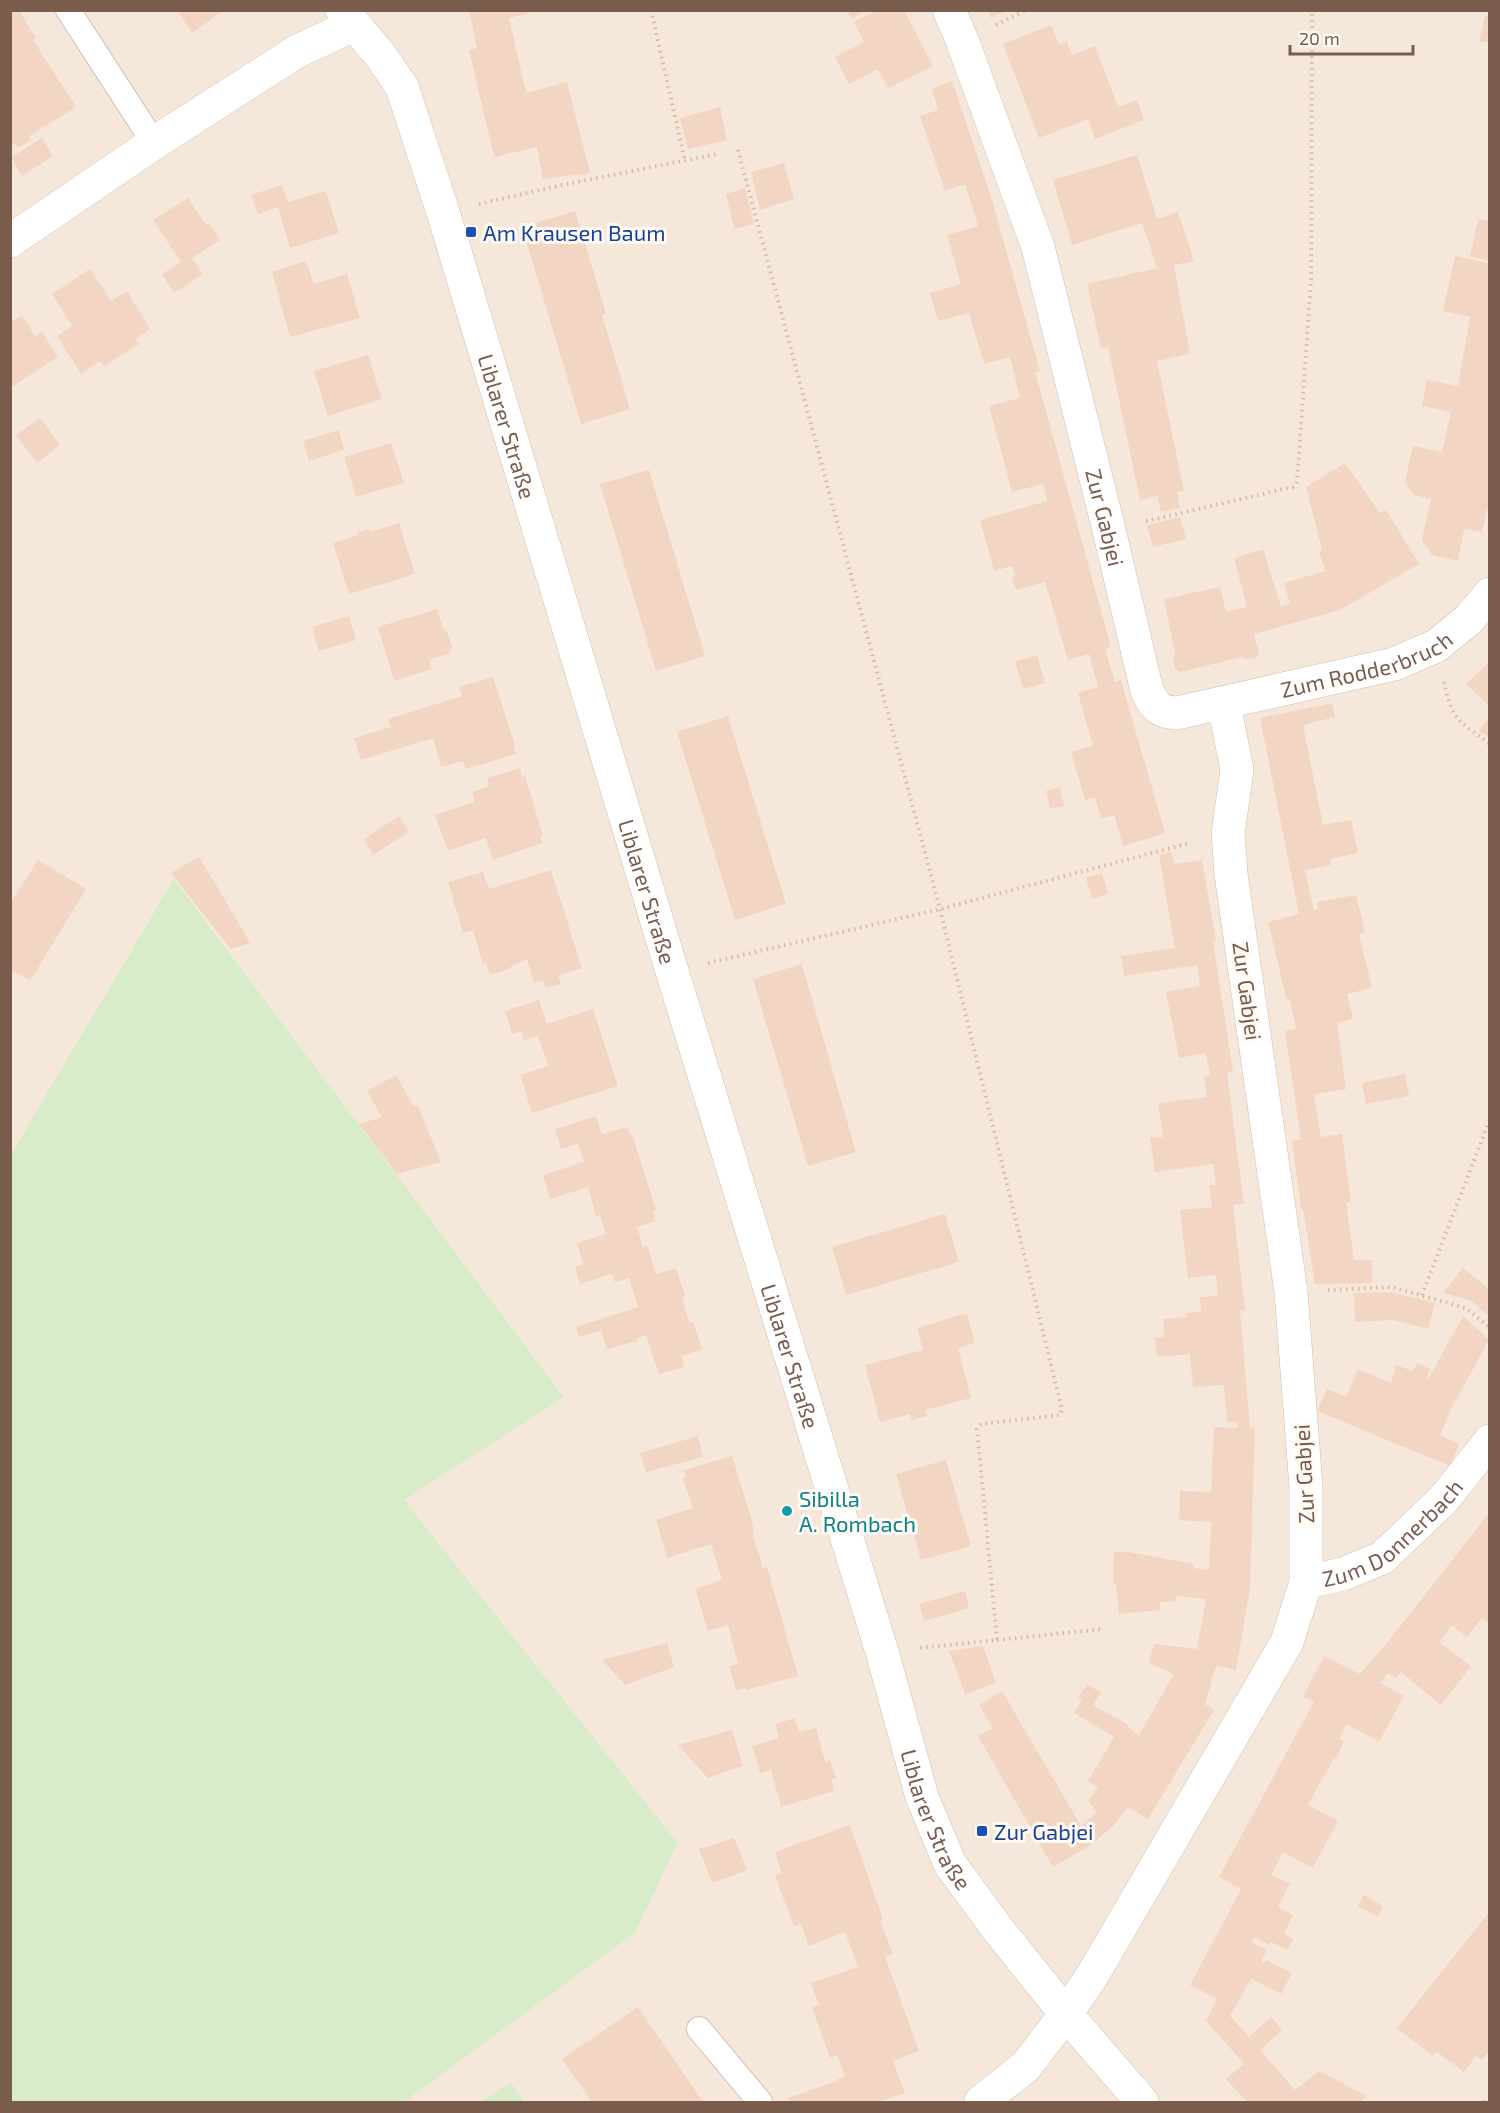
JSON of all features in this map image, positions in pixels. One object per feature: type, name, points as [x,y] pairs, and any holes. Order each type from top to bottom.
[{"type":"street","name":"Zur Gabjei","points":[[949,10],[965,47],[1038,247],[1147,691],[1153,703],[1163,712],[1177,713],[1224,704],[1237,770],[1228,833],[1231,874],[1291,1292],[1306,1487],[1306,1582],[1287,1642],[1092,1977],[1026,2066],[981,2103]]},
{"type":"street","name":"Liblarer Straße","points":[[10,241],[154,143],[348,18],[381,56],[402,87],[443,212],[672,971],[883,1655],[922,1797],[950,1864],[1000,1932],[1142,2103]]},
{"type":"street","name":"Zum Rodderbruch","points":[[1224,704],[1394,664],[1436,646],[1468,620],[1490,594]]},
{"type":"street","name":"Zum Donnerbach","points":[[1306,1582],[1343,1574],[1382,1558],[1443,1500],[1490,1441]]},
{"type":"lane","points":[[68,10],[154,143]]},
{"type":"lane","points":[[699,2029],[760,2103]]},
{"type":"path","points":[[651,10],[685,161]]},
{"type":"path","points":[[1109,530],[1293,487],[1297,482],[1311,280],[1312,10]]},
{"type":"path","points":[[738,150],[940,909],[1062,1410],[1060,1415],[981,1425],[977,1429],[997,1640]]},
{"type":"path","points":[[443,212],[717,154]]},
{"type":"path","points":[[1436,646],[1450,709],[1458,720],[1490,744]]},
{"type":"path","points":[[672,971],[940,909],[1228,833]]},
{"type":"path","points":[[1422,1295],[1490,1119]]},
{"type":"path","points":[[1291,1292],[1390,1287],[1466,1308],[1490,1328]]},
{"type":"path","points":[[883,1655],[919,1648],[1104,1629]]},
{"type":"path","points":[[1485,2103],[1490,2096]]},
{"type":"shaded area","points":[[11,11],[1489,11],[1489,2102],[404,2102],[635,1933],[678,1843],[403,1499],[564,1397],[175,880],[11,1154]]},
{"type":"green space","points":[[174,879],[564,1397],[404,1500],[678,1843],[635,1933],[404,2102],[11,2102],[11,1154]]},
{"type":"green space","points":[[511,2083],[524,2102],[480,2102]]},
{"type":"building","points":[[10,10],[19,10],[36,38],[33,40],[76,107],[29,136],[31,140],[18,148],[15,144],[10,146]]},
{"type":"building","points":[[177,10],[224,10],[192,33]]},
{"type":"building","points":[[469,10],[530,10],[530,13],[509,18],[526,93],[567,82],[590,173],[543,179],[537,147],[494,157],[469,50],[477,48]]},
{"type":"building","points":[[846,10],[866,10],[852,19]]},
{"type":"building","points":[[878,10],[904,10],[933,66],[888,88],[878,69],[849,84],[835,57],[864,42],[854,22]]},
{"type":"building","points":[[988,10],[1008,10],[991,18]]},
{"type":"building","points":[[1485,16],[1490,17],[1490,43],[1479,41]]},
{"type":"building","points":[[1051,25],[1059,45],[1067,42],[1072,55],[1095,46],[1118,107],[1137,100],[1144,120],[1095,139],[1088,119],[1039,138],[1003,44]]},
{"type":"building","points":[[952,81],[992,200],[1040,371],[1035,372],[1111,647],[1105,649],[1115,682],[1121,680],[1165,833],[1123,846],[1114,815],[1101,819],[1095,797],[1085,800],[1071,752],[1093,746],[1078,693],[1098,687],[1089,654],[1068,660],[1045,582],[1016,590],[1012,577],[1015,576],[1012,566],[994,571],[980,520],[1047,501],[1043,484],[1012,492],[989,406],[1020,398],[1010,357],[984,364],[969,313],[938,321],[930,293],[961,284],[947,235],[978,226],[965,184],[945,191],[920,116],[938,110],[932,89]]},
{"type":"building","points":[[720,107],[727,140],[688,149],[680,118]]},
{"type":"building","points":[[42,138],[53,156],[22,176],[11,157]]},
{"type":"building","points":[[1137,155],[1157,219],[1178,212],[1194,261],[1174,265],[1190,354],[1157,361],[1184,491],[1177,492],[1180,508],[1161,512],[1157,496],[1140,500],[1108,347],[1101,348],[1087,284],[1157,268],[1149,243],[1142,223],[1072,245],[1053,180]]},
{"type":"building","points":[[784,163],[794,199],[760,210],[751,172]]},
{"type":"building","points":[[282,185],[288,202],[326,191],[339,233],[290,248],[278,207],[258,214],[251,195]]},
{"type":"building","points":[[745,188],[754,224],[734,229],[726,194]]},
{"type":"building","points":[[188,198],[206,225],[209,223],[220,240],[192,258],[203,274],[174,293],[162,274],[181,262],[153,220]]},
{"type":"building","points":[[575,211],[606,313],[602,315],[630,409],[581,424],[522,227]]},
{"type":"building","points":[[1478,219],[1490,221],[1490,261],[1470,257]]},
{"type":"building","points":[[1455,256],[1490,263],[1490,497],[1482,532],[1464,529],[1458,561],[1432,555],[1422,540],[1431,499],[1414,495],[1405,482],[1413,446],[1442,452],[1451,412],[1422,406],[1427,380],[1458,386],[1470,317],[1443,311]]},
{"type":"building","points":[[306,261],[314,284],[347,274],[360,318],[290,337],[272,272]]},
{"type":"building","points":[[90,269],[111,301],[127,291],[150,329],[135,339],[139,344],[104,366],[100,361],[81,374],[57,336],[72,326],[52,294]]},
{"type":"building","points":[[22,315],[35,336],[42,332],[58,357],[10,388],[10,323]]},
{"type":"building","points":[[368,355],[382,399],[328,416],[314,371]]},
{"type":"building","points":[[40,418],[60,445],[37,463],[16,435]]},
{"type":"building","points":[[339,430],[344,450],[309,461],[303,441]]},
{"type":"building","points":[[391,443],[404,483],[356,497],[344,457]]},
{"type":"building","points":[[1345,463],[1380,513],[1386,510],[1419,564],[1340,610],[1254,634],[1259,654],[1256,658],[1242,657],[1180,672],[1175,669],[1173,657],[1175,654],[1164,599],[1220,587],[1226,612],[1247,607],[1234,558],[1263,549],[1281,607],[1290,604],[1284,583],[1325,571],[1306,487]]},
{"type":"building","points":[[649,470],[705,656],[656,671],[600,484]]},
{"type":"building","points":[[1180,517],[1186,539],[1153,547],[1147,525]]},
{"type":"building","points":[[399,523],[415,574],[349,594],[333,543],[369,529],[370,532]]},
{"type":"building","points":[[437,609],[452,647],[450,653],[429,660],[432,669],[394,681],[378,627]]},
{"type":"building","points":[[349,616],[356,640],[319,651],[312,627]]},
{"type":"building","points":[[1037,655],[1045,683],[1023,689],[1015,662]]},
{"type":"building","points":[[1490,661],[1490,707],[1466,684]]},
{"type":"building","points":[[493,677],[516,754],[466,769],[463,761],[441,767],[433,738],[361,760],[354,738],[391,727],[388,719],[462,696],[459,687]]},
{"type":"building","points":[[1332,703],[1335,717],[1303,725],[1323,825],[1351,820],[1358,853],[1330,859],[1331,865],[1305,870],[1314,911],[1318,909],[1317,902],[1356,895],[1365,932],[1359,934],[1372,988],[1347,994],[1353,1018],[1337,1023],[1346,1089],[1314,1094],[1321,1137],[1342,1134],[1351,1202],[1346,1202],[1354,1260],[1372,1260],[1372,1283],[1315,1284],[1303,1209],[1301,1209],[1292,1141],[1301,1139],[1285,1031],[1296,1029],[1268,922],[1299,914],[1260,718]]},
{"type":"building","points":[[1490,715],[1490,738],[1479,731]]},
{"type":"building","points":[[728,716],[786,904],[735,920],[677,732]]},
{"type":"building","points":[[520,768],[522,777],[525,776],[543,836],[540,837],[542,843],[493,860],[486,838],[448,851],[435,815],[475,802],[472,792],[489,787],[487,778]]},
{"type":"building","points":[[1060,787],[1064,806],[1050,809],[1046,791]]},
{"type":"building","points":[[399,816],[409,832],[373,855],[364,839]]},
{"type":"building","points":[[1171,852],[1175,864],[1202,860],[1216,941],[1213,941],[1233,1072],[1227,1073],[1244,1204],[1233,1205],[1245,1310],[1240,1310],[1250,1428],[1255,1429],[1250,1589],[1236,1670],[1216,1666],[1205,1704],[1214,1710],[1148,1819],[1128,1807],[1113,1826],[1091,1845],[1053,1867],[978,1736],[993,1728],[979,1705],[1002,1691],[1081,1826],[1097,1812],[1088,1801],[1098,1787],[1088,1781],[1114,1737],[1074,1713],[1082,1700],[1078,1698],[1087,1684],[1101,1693],[1093,1705],[1127,1724],[1139,1735],[1174,1674],[1149,1663],[1154,1644],[1197,1649],[1206,1599],[1176,1596],[1175,1602],[1160,1602],[1160,1610],[1119,1614],[1116,1584],[1113,1584],[1114,1552],[1129,1552],[1194,1564],[1193,1568],[1209,1570],[1211,1522],[1179,1520],[1180,1491],[1211,1492],[1214,1427],[1238,1428],[1236,1421],[1227,1422],[1224,1385],[1193,1387],[1190,1354],[1157,1357],[1155,1338],[1164,1337],[1163,1319],[1186,1317],[1186,1313],[1201,1312],[1200,1297],[1218,1296],[1216,1275],[1188,1278],[1180,1210],[1212,1207],[1209,1185],[1216,1185],[1213,1164],[1155,1172],[1150,1138],[1163,1137],[1158,1103],[1207,1097],[1204,1076],[1210,1075],[1206,1053],[1179,1058],[1166,992],[1200,986],[1197,965],[1124,976],[1121,956],[1175,948],[1159,855]]},
{"type":"building","points":[[199,857],[250,943],[231,949],[171,873]]},
{"type":"building","points":[[38,860],[86,889],[30,981],[10,969],[10,904]]},
{"type":"building","points":[[551,870],[582,968],[558,976],[561,984],[546,988],[543,981],[534,983],[527,959],[511,968],[490,975],[486,963],[483,964],[473,930],[463,933],[448,882],[483,872],[489,889]]},
{"type":"building","points":[[1102,873],[1108,894],[1092,899],[1086,878]]},
{"type":"building","points":[[802,964],[856,1152],[808,1166],[753,979]]},
{"type":"building","points":[[539,1000],[547,1024],[593,1009],[618,1086],[532,1113],[520,1075],[548,1066],[538,1036],[524,1040],[522,1031],[512,1034],[505,1011]]},
{"type":"building","points":[[1405,1074],[1409,1096],[1366,1104],[1362,1083]]},
{"type":"building","points":[[396,1075],[414,1107],[418,1106],[441,1162],[397,1174],[359,1124],[382,1117],[367,1091]]},
{"type":"building","points":[[596,1116],[602,1134],[627,1127],[630,1135],[632,1134],[656,1210],[653,1211],[656,1221],[637,1227],[643,1247],[647,1245],[656,1274],[676,1268],[685,1296],[682,1297],[689,1322],[693,1322],[702,1349],[681,1356],[684,1367],[659,1374],[646,1335],[637,1338],[637,1341],[607,1349],[601,1330],[579,1337],[576,1327],[638,1307],[629,1278],[615,1282],[612,1274],[580,1284],[575,1267],[583,1264],[577,1243],[606,1234],[600,1215],[596,1216],[588,1187],[550,1199],[543,1175],[584,1162],[578,1144],[561,1149],[555,1129]]},
{"type":"building","points":[[945,1214],[959,1262],[846,1295],[832,1247]]},
{"type":"building","points":[[1463,1268],[1490,1290],[1490,1317],[1472,1301],[1443,1293]]},
{"type":"building","points":[[1391,1292],[1435,1303],[1428,1329],[1393,1320],[1355,1322],[1354,1293]]},
{"type":"building","points":[[967,1313],[975,1343],[958,1348],[971,1398],[925,1410],[927,1416],[912,1420],[910,1414],[880,1422],[865,1365],[923,1350],[917,1328]]},
{"type":"building","points":[[1463,1316],[1489,1340],[1451,1409],[1440,1435],[1459,1444],[1450,1466],[1317,1411],[1327,1389],[1346,1397],[1358,1369],[1391,1383],[1396,1365],[1413,1371],[1417,1363],[1430,1369],[1427,1377],[1429,1378]]},
{"type":"building","points":[[698,1436],[703,1457],[646,1472],[640,1453]]},
{"type":"building","points":[[732,1456],[752,1521],[754,1531],[752,1531],[763,1568],[767,1567],[798,1676],[746,1690],[745,1688],[736,1690],[729,1666],[738,1664],[728,1625],[708,1631],[695,1589],[722,1580],[711,1544],[667,1558],[656,1520],[693,1508],[683,1478],[686,1477],[684,1470]]},
{"type":"building","points":[[946,1460],[971,1546],[921,1560],[896,1474]]},
{"type":"building","points":[[1490,1512],[1490,1620],[1488,1622],[1482,1618],[1467,1637],[1452,1625],[1439,1642],[1471,1666],[1441,1705],[1401,1672],[1395,1679],[1388,1673],[1380,1683],[1404,1696],[1379,1742],[1347,1724],[1339,1739],[1344,1741],[1336,1759],[1334,1758],[1308,1805],[1338,1821],[1313,1868],[1283,1852],[1271,1875],[1290,1883],[1278,1907],[1293,1915],[1284,1934],[1293,1939],[1288,1950],[1271,1942],[1269,1945],[1255,1937],[1252,1942],[1267,1950],[1261,1961],[1264,1963],[1266,1960],[1292,1973],[1281,1994],[1251,1979],[1230,2016],[1249,2037],[1271,2017],[1282,2030],[1260,2050],[1295,2090],[1319,2071],[1367,2096],[1360,2102],[1247,2102],[1226,2079],[1244,2064],[1206,2021],[1217,1999],[1190,1985],[1241,1889],[1219,1877],[1314,1702],[1303,1697],[1324,1656],[1360,1674]]},
{"type":"building","points":[[965,1591],[969,1608],[924,1621],[919,1604]]},
{"type":"building","points":[[667,1643],[674,1667],[625,1685],[602,1660]]},
{"type":"building","points":[[983,1646],[996,1683],[965,1694],[949,1651]]},
{"type":"building","points":[[795,1718],[799,1732],[816,1728],[825,1762],[830,1760],[836,1778],[831,1780],[834,1791],[781,1807],[771,1770],[760,1773],[752,1746],[779,1738],[775,1724]]},
{"type":"building","points":[[732,1730],[743,1766],[708,1778],[678,1745]]},
{"type":"building","points":[[850,1825],[893,1954],[885,1957],[919,2051],[893,2061],[905,2093],[877,2102],[790,2102],[788,2098],[838,2081],[845,2076],[837,2055],[830,2058],[812,2007],[819,2005],[811,1983],[858,1967],[845,1932],[809,1946],[801,1924],[794,1926],[775,1876],[782,1873],[775,1852]]},
{"type":"building","points":[[734,1838],[747,1870],[712,1883],[699,1849]]},
{"type":"building","points":[[1364,1895],[1383,1906],[1378,1917],[1358,1906]]},
{"type":"building","points":[[1490,1911],[1490,2050],[1482,2060],[1476,2056],[1464,2072],[1436,2051],[1433,2056],[1397,2028]]},
{"type":"building","points":[[638,2007],[703,2102],[592,2102],[562,2059]]},
{"type":"place","name":"Am Krausen Baum","points":[[471,232]]},
{"type":"place","name":"Sibilla A. Rombach","points":[[787,1511]]},
{"type":"place","name":"Zur Gabjei","points":[[982,1831]]}]
